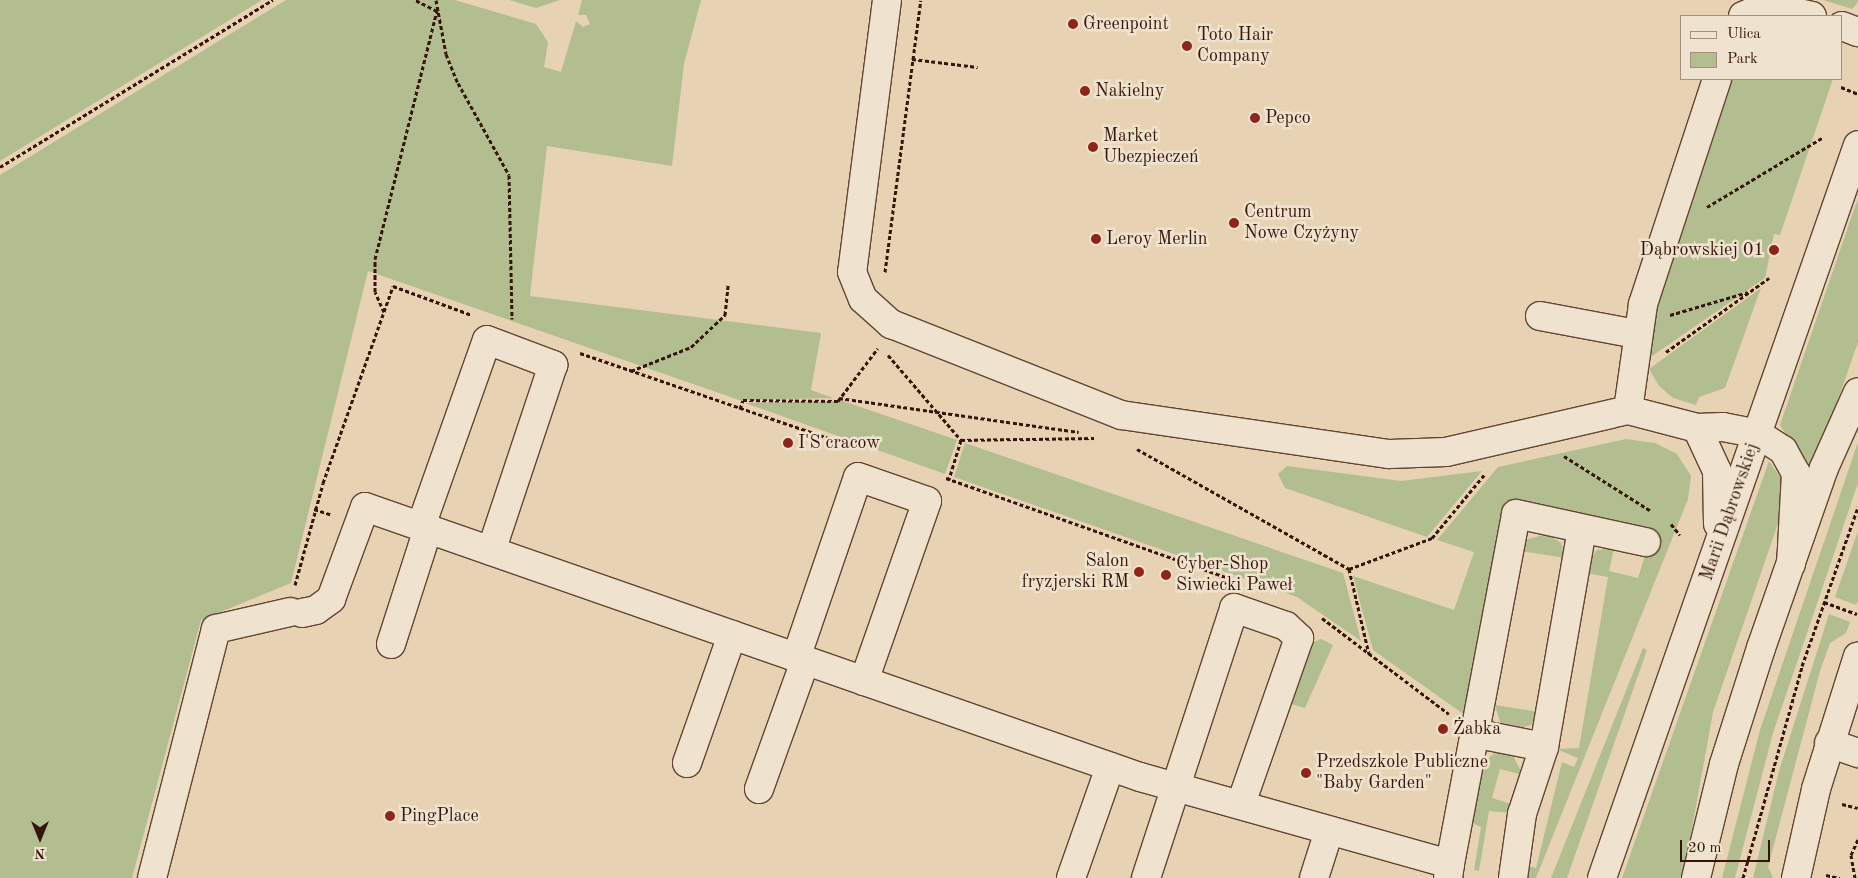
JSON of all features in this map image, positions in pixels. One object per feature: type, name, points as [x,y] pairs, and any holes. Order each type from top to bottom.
[{"type":"street","points":[[886,0],[852,272],[859,294],[870,308],[910,334],[1121,415],[1390,454],[1446,452],[1628,410],[1697,428],[1723,427],[1758,434],[1783,450],[1796,473],[1791,564]]},
{"type":"street","points":[[1746,9],[1773,6],[1808,15]]},
{"type":"street","points":[[1843,26],[1858,32]]},
{"type":"street","points":[[1628,410],[1637,329],[1717,80]]},
{"type":"street","name":"Marii Dąbrowskiej","points":[[1602,878],[1858,146]]},
{"type":"street","points":[[1540,316],[1637,329]]},
{"type":"street","points":[[391,644],[425,528],[487,340],[553,365],[490,551]]},
{"type":"street","points":[[1696,878],[1732,739],[1824,468],[1858,392]]},
{"type":"street","points":[[1697,428],[1710,450],[1719,480],[1716,553]]},
{"type":"street","points":[[759,789],[858,477],[926,501],[864,681]]},
{"type":"street","points":[[152,878],[216,629],[295,606],[316,610],[331,599],[365,507],[1110,767],[1330,831],[1449,871],[1462,817],[1478,734],[1516,514],[1646,542]]},
{"type":"street","points":[[1513,878],[1522,814],[1544,747],[1582,529]]},
{"type":"street","points":[[1146,878],[1174,787],[1234,608],[1286,626],[1299,638],[1241,804]]},
{"type":"street","points":[[687,763],[732,635]]},
{"type":"street","points":[[1796,878],[1829,743],[1858,656]]},
{"type":"street","points":[[1478,734],[1544,747]]},
{"type":"street","points":[[1829,743],[1858,753]]},
{"type":"street","points":[[1070,878],[1110,767]]},
{"type":"street","points":[[1314,878],[1330,831]]},
{"type":"path","points":[[0,167],[273,0]]},
{"type":"path","points":[[415,0],[437,11]]},
{"type":"path","points":[[436,0],[437,11],[458,84],[509,175],[513,329]]},
{"type":"path","points":[[884,280],[921,0]]},
{"type":"path","points":[[384,312],[375,292],[375,258],[437,11]]},
{"type":"path","points":[[912,59],[978,68]]},
{"type":"path","points":[[1840,88],[1858,94]]},
{"type":"path","points":[[1668,230],[1822,138]]},
{"type":"path","points":[[1661,355],[1769,278]]},
{"type":"path","points":[[631,371],[691,347],[725,315],[728,284]]},
{"type":"path","points":[[295,606],[314,509],[393,286],[476,316]]},
{"type":"path","points":[[1637,329],[1751,292]]},
{"type":"path","points":[[740,409],[743,400],[839,398],[936,412],[1098,436],[961,440],[936,412],[880,345],[839,398]]},
{"type":"path","points":[[576,352],[740,409],[866,449]]},
{"type":"path","points":[[949,479],[961,440]]},
{"type":"path","points":[[1134,447],[1349,569],[1369,655]]},
{"type":"path","points":[[1559,453],[1658,514]]},
{"type":"path","points":[[1349,569],[1432,538],[1490,467]]},
{"type":"path","points":[[940,475],[1240,581]]},
{"type":"path","points":[[1743,878],[1770,769],[1824,602],[1858,507]]},
{"type":"path","points":[[314,509],[319,510]]},
{"type":"path","points":[[1666,519],[1680,535]]},
{"type":"path","points":[[1824,602],[1857,614]]},
{"type":"path","points":[[1318,615],[1454,718]]},
{"type":"path","points":[[1855,878],[1852,855],[1858,839]]},
{"type":"green space","points":[[0,0],[262,0],[0,161]]},
{"type":"green space","points":[[286,0],[455,0],[536,24],[548,42],[544,67],[561,72],[576,21],[583,27],[590,24],[586,15],[578,15],[582,0],[701,0],[684,64],[672,166],[547,146],[530,296],[821,333],[811,390],[833,398],[739,400],[368,271],[291,583],[201,620],[132,878],[0,878],[0,175]]},
{"type":"green space","points":[[509,0],[560,0],[536,8]]},
{"type":"green space","points":[[1823,0],[1858,0],[1858,2],[1852,9]]},
{"type":"green space","points":[[1733,80],[1833,80],[1780,235],[1774,234],[1765,278],[1645,361],[1648,336]]},
{"type":"green space","points":[[1858,198],[1858,342],[1813,471],[1809,471],[1780,425]]},
{"type":"green space","points":[[1761,288],[1725,388],[1699,397],[1696,405],[1673,398],[1659,386],[1649,369]]},
{"type":"green space","points":[[843,401],[957,440],[945,474],[745,403]]},
{"type":"green space","points":[[1626,439],[1655,443],[1677,454],[1691,476],[1688,499],[1536,878],[1524,878],[1527,866],[1536,868],[1562,762],[1574,767],[1578,758],[1556,749],[1579,748],[1608,577],[1586,573],[1589,559],[1597,550],[1614,548],[1609,571],[1638,578],[1652,533],[1506,501],[1469,718],[1373,650],[1353,576],[1454,610],[1474,552],[1437,540],[1498,467]]},
{"type":"green space","points":[[1858,442],[1858,483],[1773,733],[1735,878],[1722,878],[1760,730]]},
{"type":"green space","points":[[965,443],[1343,573],[1361,641],[1297,597],[954,477]]},
{"type":"green space","points":[[1769,461],[1782,480],[1781,515],[1713,712],[1683,878],[1622,878]]},
{"type":"green space","points":[[1287,466],[1401,481],[1482,471],[1427,537],[1285,488],[1278,474]]},
{"type":"green space","points":[[1858,531],[1858,600],[1856,605],[1835,597]]},
{"type":"green space","points":[[1547,534],[1561,543],[1565,558],[1521,551],[1528,539]]},
{"type":"green space","points":[[1829,614],[1850,622],[1846,633],[1830,643],[1820,671],[1768,867],[1773,878],[1753,878],[1779,771]]},
{"type":"green space","points":[[1321,639],[1333,645],[1305,708],[1288,703],[1307,645]]},
{"type":"green space","points":[[1643,648],[1647,650],[1567,878],[1551,878]]},
{"type":"green space","points":[[1495,705],[1539,712],[1531,725],[1517,729],[1500,722]]},
{"type":"green space","points":[[1498,750],[1512,754],[1523,775],[1500,769],[1492,798],[1514,805],[1511,813],[1489,811],[1479,871],[1474,870],[1481,827],[1472,823],[1484,762]]},
{"type":"place","name":"Greenpoint","points":[[1073,24]]},
{"type":"place","name":"Toto Hair Company","points":[[1187,46]]},
{"type":"place","name":"Nakielny","points":[[1085,91]]},
{"type":"place","name":"Pepco","points":[[1255,118]]},
{"type":"place","name":"Market Ubezpieczeń","points":[[1093,147]]},
{"type":"place","name":"Centrum Nowe Czyżyny","points":[[1234,223]]},
{"type":"place","name":"Leroy Merlin","points":[[1096,239]]},
{"type":"place","name":"Dąbrowskiej 01","points":[[1774,250]]},
{"type":"place","name":"I'S cracow","points":[[788,443]]},
{"type":"place","name":"Salon fryzjerski RM","points":[[1139,572]]},
{"type":"place","name":"Cyber-Shop Siwiecki Paweł","points":[[1166,575]]},
{"type":"place","name":"Żabka","points":[[1443,729]]},
{"type":"place","name":"Przedszkole Publiczne \"Baby Garden\"","points":[[1306,773]]},
{"type":"place","name":"PingPlace","points":[[390,816]]}]
